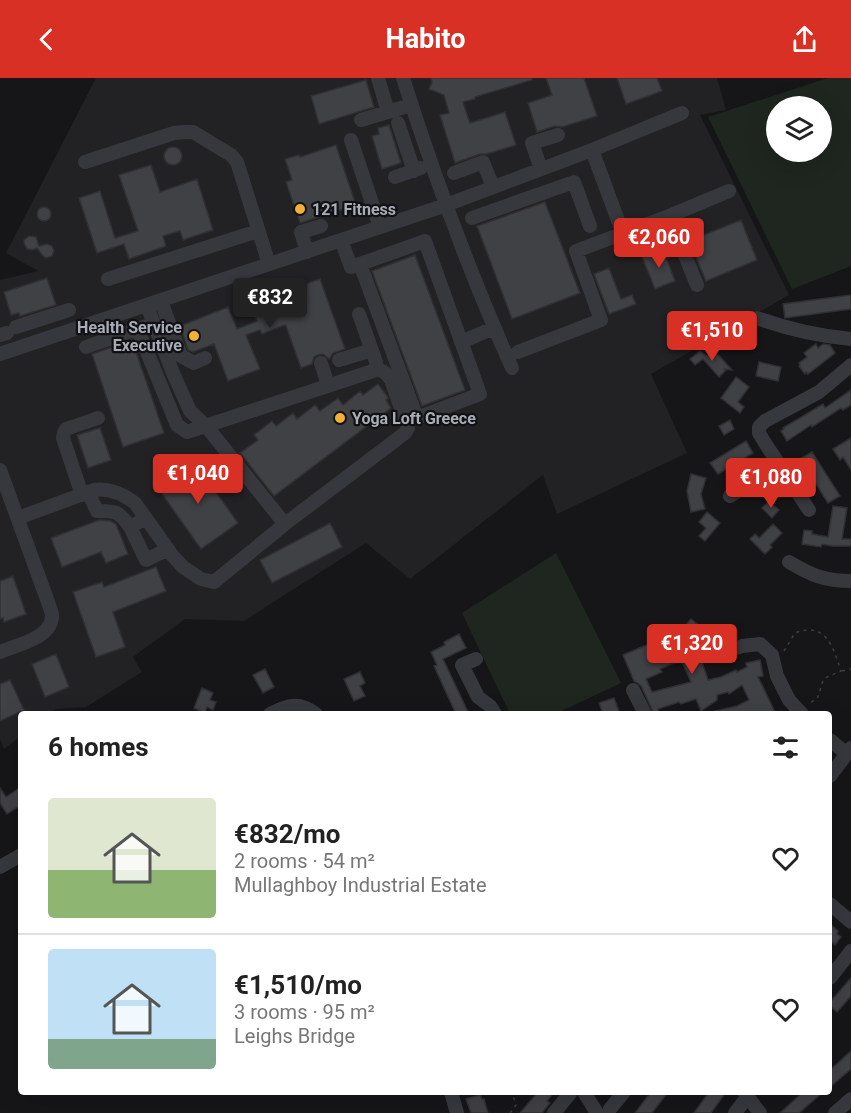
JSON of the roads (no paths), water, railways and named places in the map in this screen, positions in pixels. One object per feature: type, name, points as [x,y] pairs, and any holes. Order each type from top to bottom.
[{"type":"street","points":[[378,78],[388,112]]},
{"type":"street","points":[[403,78],[446,205],[512,368]]},
{"type":"street","points":[[361,120],[411,105]]},
{"type":"street","points":[[4,341],[61,334],[147,306],[446,205],[682,113]]},
{"type":"street","points":[[398,123],[414,171]]},
{"type":"street","points":[[85,162],[174,133],[193,132],[231,155],[237,162],[269,264]]},
{"type":"street","points":[[541,169],[532,143],[558,135]]},
{"type":"street","points":[[351,140],[380,227]]},
{"type":"street","points":[[592,150],[623,234]]},
{"type":"street","points":[[454,173],[483,162],[493,187]]},
{"type":"street","points":[[395,177],[432,165]]},
{"type":"street","points":[[524,176],[531,197]]},
{"type":"street","points":[[472,218],[574,182],[590,226]]},
{"type":"street","points":[[518,352],[601,320],[576,251],[729,191]]},
{"type":"street","points":[[662,218],[697,285]]},
{"type":"street","points":[[307,252],[301,232],[321,226]]},
{"type":"street","points":[[108,279],[258,231]]},
{"type":"street","points":[[341,240],[351,267],[425,241],[480,394],[417,418],[360,264]]},
{"type":"street","points":[[161,301],[181,356],[194,363],[205,358]]},
{"type":"street","points":[[147,306],[190,411],[206,426],[285,524]]},
{"type":"street","points":[[4,341],[54,315],[69,310]]},
{"type":"street","points":[[359,314],[377,370]]},
{"type":"street","points":[[54,315],[61,334]]},
{"type":"street","points":[[757,318],[781,327],[834,338],[851,339]]},
{"type":"street","points":[[86,347],[154,323]]},
{"type":"street","points":[[461,342],[494,328]]},
{"type":"street","points":[[18,518],[102,489],[114,492],[135,503],[183,567],[201,579],[214,582],[285,524],[405,433],[408,428],[391,380],[387,374],[377,370],[187,432],[177,425],[138,330]]},
{"type":"street","points":[[339,360],[372,350]]},
{"type":"street","points":[[321,363],[328,385]]},
{"type":"street","points":[[809,510],[759,433],[759,427],[819,392],[851,365]]},
{"type":"street","points":[[98,418],[66,429],[63,433],[85,494],[97,511],[115,511],[123,516],[146,560],[168,549]]},
{"type":"street","points":[[730,496],[779,465]]},
{"type":"street","points":[[0,470],[52,616],[49,627],[43,635],[0,652]]},
{"type":"street","points":[[130,527],[146,518]]},
{"type":"street","points":[[789,562],[806,573],[822,579],[851,581]]},
{"type":"street","points":[[701,653],[723,653],[742,646],[760,644],[772,655],[777,676],[789,700],[804,710]]},
{"type":"street","points":[[476,659],[462,665],[478,697],[493,711]]},
{"type":"street","points":[[633,690],[644,711]]},
{"type":"street","points":[[276,711],[296,705],[312,711]]},
{"type":"street","points":[[832,741],[849,751],[832,773]]},
{"type":"street","points":[[0,867],[18,857]]},
{"type":"street","points":[[832,906],[851,922]]},
{"type":"street","points":[[832,970],[851,951]]},
{"type":"street","points":[[452,1095],[457,1113]]},
{"type":"street","points":[[554,1113],[569,1095]]},
{"type":"street","points":[[587,1095],[603,1111],[621,1095]]},
{"type":"street","points":[[735,1113],[745,1095]]},
{"type":"street","points":[[747,1095],[760,1113]]},
{"type":"street","points":[[835,1113],[851,1099]]},
{"type":"place","name":"121 Fitness","points":[[300,209]]},
{"type":"place","name":"Health Service Executive","points":[[194,336]]},
{"type":"place","name":"Yoga Loft Greece","points":[[340,418]]}]
